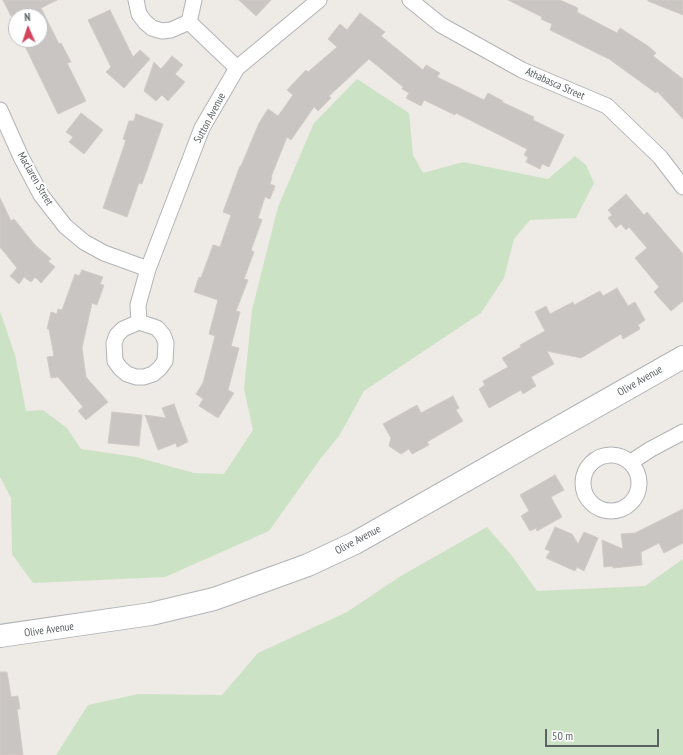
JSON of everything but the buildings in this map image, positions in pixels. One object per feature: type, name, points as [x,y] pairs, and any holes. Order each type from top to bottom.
[{"type":"main road","name":"Olive Avenue","points":[[0,636],[151,614],[214,599],[308,565],[355,543],[683,357]]},
{"type":"street","points":[[136,0],[139,14],[144,22],[152,28],[162,31],[171,30],[188,22],[194,0]]},
{"type":"street","name":"Sutton Avenue","points":[[139,322],[138,305],[148,269],[202,128],[238,68],[318,0]]},
{"type":"street","name":"Athabasca Street","points":[[410,0],[441,25],[522,70],[607,106],[660,157],[682,183]]},
{"type":"street","points":[[188,22],[238,68]]},
{"type":"street","name":"Maclaren Street","points":[[0,110],[21,157],[41,195],[65,226],[84,242],[104,253],[148,269]]},
{"type":"street","points":[[631,462],[651,449],[683,432]]},
{"type":"green space","points":[[357,79],[409,113],[413,155],[423,173],[463,162],[548,179],[575,156],[586,165],[594,183],[576,218],[530,220],[514,239],[504,278],[481,313],[364,391],[339,436],[321,458],[269,531],[165,577],[33,583],[12,554],[11,498],[0,477],[0,311],[15,355],[26,411],[43,410],[67,428],[81,449],[136,457],[194,473],[224,474],[253,430],[244,389],[252,310],[278,207],[314,123]]},
{"type":"green space","points":[[487,527],[513,557],[537,591],[645,586],[683,559],[683,755],[56,755],[88,705],[138,694],[222,695],[258,653],[347,612],[399,577]]}]
